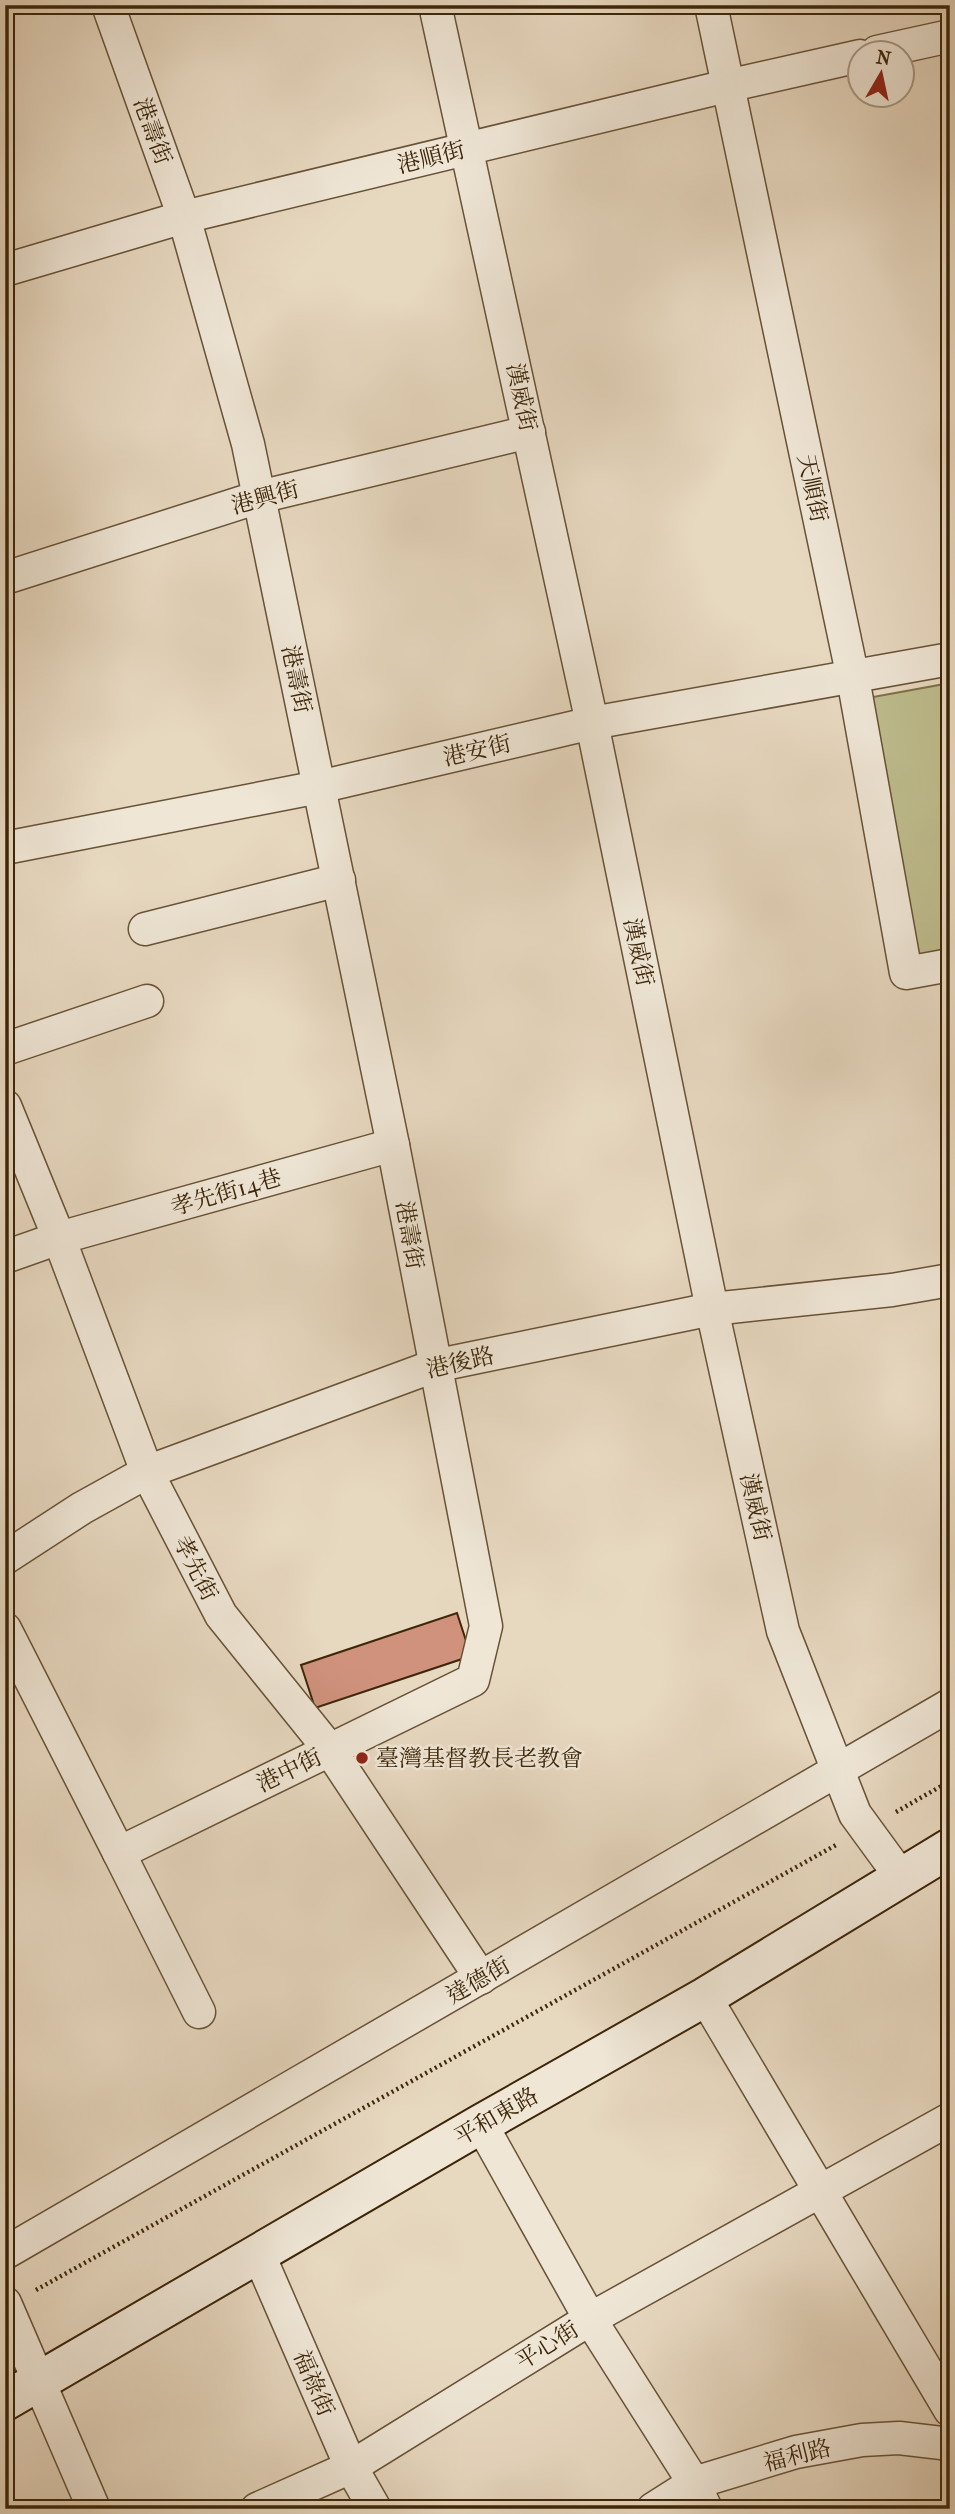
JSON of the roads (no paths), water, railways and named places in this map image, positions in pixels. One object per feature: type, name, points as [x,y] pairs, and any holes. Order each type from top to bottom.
[{"type":"street","name":"港壽街","points":[[108,5],[184,217],[248,444],[393,1145],[434,1366]]},
{"type":"street","name":"漢威街","points":[[435,5],[592,723],[712,1309],[783,1631],[855,1814],[901,1877]]},
{"type":"street","name":"天順街","points":[[711,5],[853,678],[906,972],[950,965]]},
{"type":"street","points":[[916,43],[950,36]]},
{"type":"street","name":"港順街","points":[[5,270],[184,217],[846,59]]},
{"type":"street","name":"港興街","points":[[5,578],[259,497],[529,432]]},
{"type":"street","name":"港安街","points":[[5,848],[319,787],[592,723],[950,659]]},
{"type":"street","points":[[145,929],[339,880]]},
{"type":"street","points":[[5,1049],[147,1001]]},
{"type":"street","name":"孝先街","points":[[5,1106],[59,1238],[147,1472],[220,1615],[330,1750],[481,1978]]},
{"type":"street","name":"孝先街14巷","points":[[5,1257],[59,1238],[393,1145]]},
{"type":"street","name":"港後路","points":[[5,1558],[82,1508],[147,1472],[434,1366],[712,1309],[892,1290],[950,1280]]},
{"type":"street","name":"港中街","points":[[119,1853],[473,1680],[486,1626],[434,1366]]},
{"type":"street","points":[[5,1629],[199,2012]]},
{"type":"street","name":"達德街","points":[[5,2253],[950,1705]]},
{"type":"street","name":"平和東路","points":[[5,2401],[705,1997],[950,1847]]},
{"type":"street","points":[[705,1997],[950,2410]]},
{"type":"street","points":[[481,2124],[590,2319],[950,2119]]},
{"type":"street","name":"福祿街","points":[[259,2255],[351,2467],[374,2509]]},
{"type":"street","points":[[6,2305],[94,2509]]},
{"type":"street","name":"平心街","points":[[257,2509],[351,2467],[590,2319],[700,2496]]},
{"type":"street","name":"福利路","points":[[653,2509],[700,2496],[796,2452],[862,2440],[899,2438],[950,2444]]},
{"type":"place","name":"臺灣基督教長老教會","points":[[362,1758]]}]
